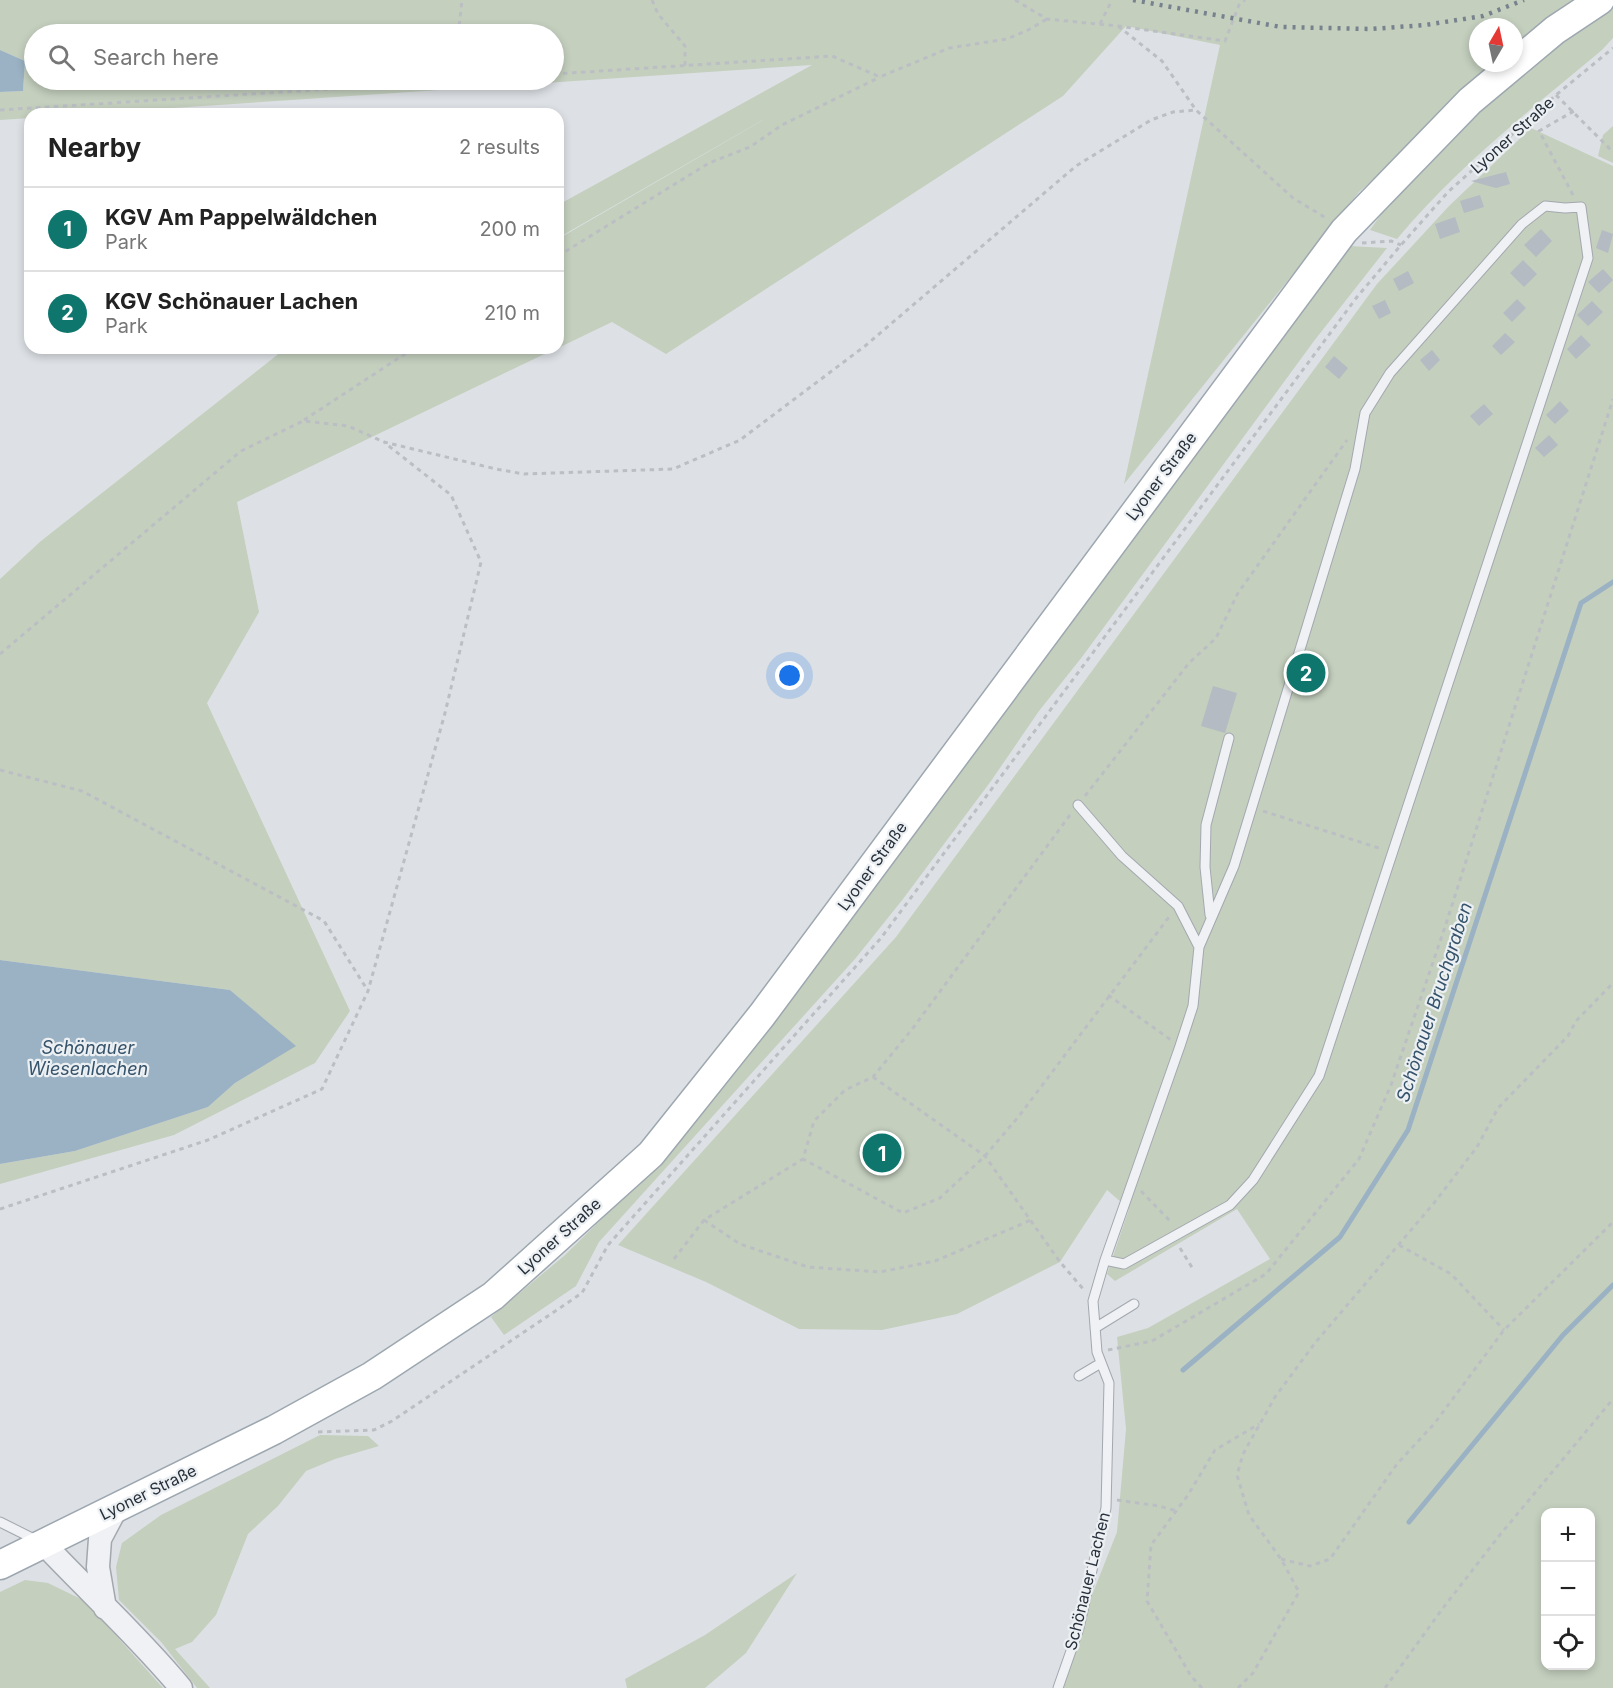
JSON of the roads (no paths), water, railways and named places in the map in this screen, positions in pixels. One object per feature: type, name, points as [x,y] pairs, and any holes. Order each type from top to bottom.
[{"type":"main road","name":"Lyoner Straße","points":[[0,1565],[274,1431],[382,1370],[493,1296],[651,1154],[762,1016],[1344,231],[1470,101],[1555,30],[1600,0]]},
{"type":"street","points":[[105,1608],[98,1567],[100,1539],[117,1508]]},
{"type":"street","points":[[44,1544],[149,1650],[181,1688]]},
{"type":"lane","name":"Schönauer Lachen","points":[[1058,1688],[1078,1628],[1107,1498],[1109,1383],[1097,1352],[1093,1301],[1105,1260],[1180,1047],[1192,1006],[1199,947],[1234,866],[1354,469],[1365,413],[1390,373],[1522,224],[1545,206],[1581,207],[1588,258],[1319,1076],[1253,1180],[1230,1205],[1124,1264],[1105,1260]]},
{"type":"lane","points":[[1210,918],[1205,867],[1206,825],[1229,738]]},
{"type":"lane","points":[[1078,805],[1122,856],[1178,906],[1199,947]]},
{"type":"lane","points":[[1095,1328],[1134,1304]]},
{"type":"lane","points":[[1079,1376],[1101,1363]]},
{"type":"lane","points":[[0,1522],[44,1544]]},
{"type":"water","points":[[0,50],[24,61],[24,76],[23,91],[0,92]]},
{"type":"water","name":"Schönauer Wiesenlachen","points":[[0,960],[230,990],[296,1046],[235,1083],[208,1107],[75,1151],[0,1164]]},
{"type":"waterway","name":"Schönauer Bruchgraben","points":[[1183,1370],[1340,1237],[1408,1130],[1581,603],[1613,582]]},
{"type":"waterway","points":[[1409,1522],[1563,1335],[1613,1285]]},
{"type":"railway","points":[[1133,0],[1281,27],[1371,29],[1425,25],[1483,16],[1524,0]]},
{"type":"place","name":"KGV Schönauer Lachen","points":[[1306,673]]},
{"type":"place","name":"KGV Am Pappelwäldchen","points":[[882,1153]]}]
